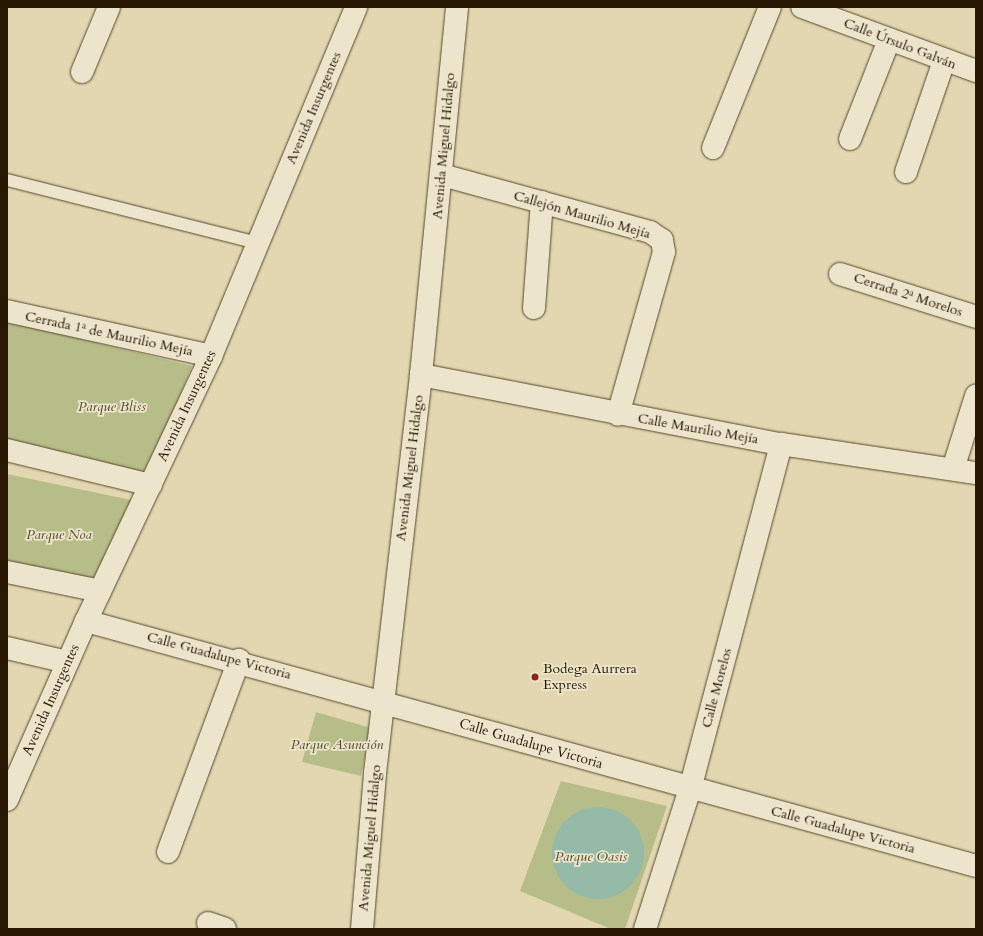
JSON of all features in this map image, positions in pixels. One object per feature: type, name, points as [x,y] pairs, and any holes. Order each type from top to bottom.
[{"type":"street","points":[[82,72],[110,7]]},
{"type":"street","name":"Avenida Insurgentes","points":[[7,800],[86,620],[211,356],[356,7]]},
{"type":"street","name":"Avenida Miguel Hidalgo","points":[[362,929],[383,702],[421,375],[442,175],[456,7]]},
{"type":"street","points":[[713,148],[770,7]]},
{"type":"street","name":"Calle Úrsulo Galván","points":[[802,7],[976,72]]},
{"type":"street","points":[[850,139],[889,40]]},
{"type":"street","points":[[906,172],[944,61]]},
{"type":"street","name":"Callejón Maurilio Mejía","points":[[442,175],[650,232],[662,240],[664,252],[618,415]]},
{"type":"street","points":[[534,308],[542,202]]},
{"type":"street","name":"Cerrada 2ª Morelos","points":[[840,274],[976,317]]},
{"type":"street","name":"Cerrada 1ª de Maurilio Mejía","points":[[7,312],[211,356]]},
{"type":"street","name":"Calle Maurilio Mejía","points":[[421,375],[618,415],[781,444],[976,473]]},
{"type":"street","points":[[953,469],[976,396]]},
{"type":"street","name":"Calle Morelos","points":[[645,929],[690,789],[781,444]]},
{"type":"street","points":[[7,450],[151,485]]},
{"type":"street","points":[[7,572],[100,591]]},
{"type":"street","name":"Calle Guadalupe Victoria","points":[[86,620],[239,660],[690,789],[976,866]]},
{"type":"street","points":[[7,648],[67,662]]},
{"type":"street","points":[[168,852],[239,660]]},
{"type":"lane","points":[[7,180],[258,243]]},
{"type":"green space","name":"Parque Bliss","points":[[7,321],[192,366],[148,478],[7,443]]},
{"type":"green space","name":"Parque Noa","points":[[7,474],[131,500],[96,583],[7,572]]},
{"type":"green space","name":"Parque Asunción","points":[[316,712],[371,728],[361,776],[302,762]]},
{"type":"green space","name":"Parque Oasis","points":[[561,781],[667,806],[625,929],[611,929],[520,891]]},
{"type":"shaded area","points":[[598,807],[616,811],[630,821],[640,835],[644,853],[640,871],[630,885],[616,895],[598,899],[580,895],[566,885],[556,871],[552,853],[556,835],[566,821],[580,811]]},
{"type":"place","name":"Bodega Aurrera Express","points":[[535,677]]}]
